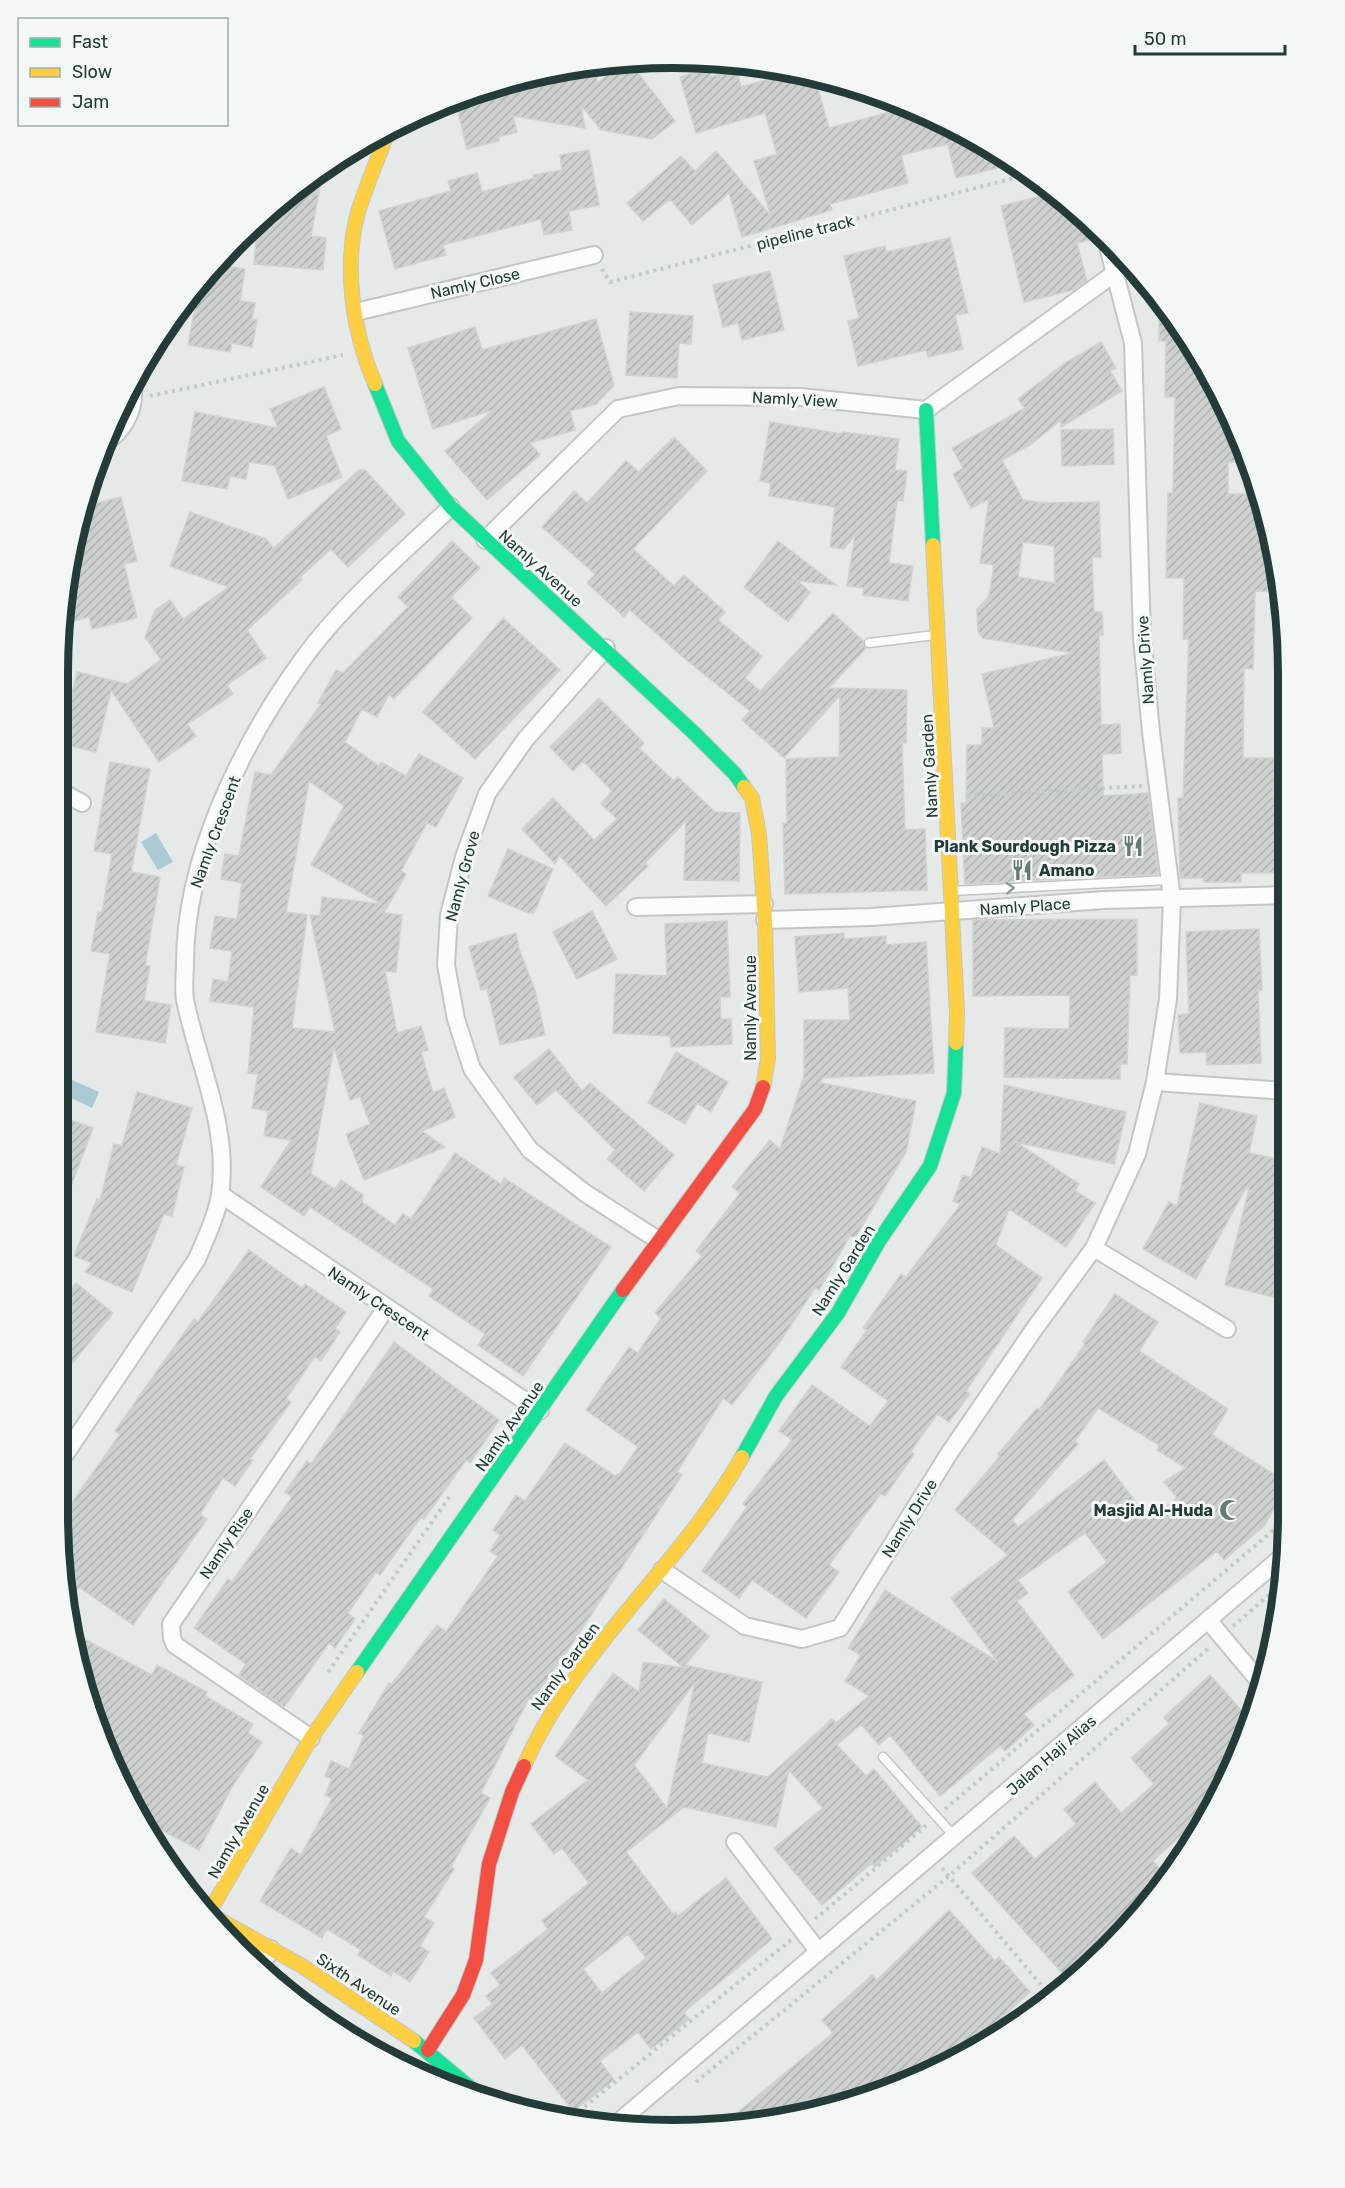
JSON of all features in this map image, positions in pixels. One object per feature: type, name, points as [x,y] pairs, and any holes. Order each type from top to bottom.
[{"type":"street","name":"Namly Avenue","points":[[210,1904],[311,1738],[658,1240],[754,1109],[763,1087],[768,1059],[765,912],[759,834],[752,798],[735,774],[606,648],[451,507],[398,441],[361,351],[350,264],[358,213],[385,141]]},
{"type":"street","name":"Namly Close","points":[[356,312],[594,255]]},
{"type":"street","name":"Namly Drive","points":[[662,1570],[745,1626],[802,1639],[840,1628],[956,1443],[1094,1248],[1137,1154],[1155,1082],[1168,999],[1172,899],[1157,785],[1142,637],[1133,344],[1111,256]]},
{"type":"street","points":[[926,410],[1115,273]]},
{"type":"street","name":"Namly View","points":[[485,540],[618,409],[679,396],[800,397],[926,410]]},
{"type":"street","points":[[119,430],[126,422],[130,405]]},
{"type":"street","name":"Namly Garden","points":[[428,2050],[463,1995],[476,1960],[489,1864],[512,1792],[539,1731],[578,1673],[684,1545],[738,1464],[776,1396],[838,1313],[879,1241],[930,1166],[954,1092],[957,1012],[953,912],[926,410]]},
{"type":"street","name":"Namly Crescent","points":[[68,1450],[197,1258],[212,1226],[220,1194],[222,1152],[184,997],[185,942],[194,883],[227,790],[265,716],[304,657],[353,603],[451,507]]},
{"type":"street","name":"Namly Grove","points":[[606,648],[525,740],[487,794],[464,857],[449,915],[446,965],[456,1019],[472,1069],[530,1150],[585,1193],[658,1240]]},
{"type":"street","points":[[68,795],[82,803]]},
{"type":"street","name":"Namly Place","points":[[636,907],[765,912],[953,912],[1104,900],[1278,895]]},
{"type":"street","points":[[1155,1082],[1278,1091]]},
{"type":"street","name":"Namly Crescent","points":[[220,1194],[540,1411]]},
{"type":"street","points":[[1094,1248],[1227,1329]]},
{"type":"street","name":"Namly Rise","points":[[311,1738],[175,1645],[171,1624],[386,1308]]},
{"type":"street","name":"Jalan Haji Alias","points":[[623,2118],[1275,1563]]},
{"type":"street","points":[[1208,1620],[1256,1677]]},
{"type":"street","points":[[735,1842],[818,1951]]},
{"type":"street","name":"Sixth Avenue","points":[[228,1924],[302,1966],[428,2050],[466,2083]]},
{"type":"street","points":[[264,1961],[271,1948]]},
{"type":"lane","points":[[868,643],[938,634]]},
{"type":"lane","name":"Namly Place","points":[[951,891],[1169,880]]},
{"type":"lane","points":[[883,1757],[955,1837]]},
{"type":"path","name":"pipeline track","points":[[594,255],[610,282],[1019,177]]},
{"type":"path","points":[[137,392],[361,351]]},
{"type":"path","points":[[948,797],[1157,785]]},
{"type":"path","points":[[325,1676],[452,1494]]},
{"type":"path","points":[[690,2088],[949,1876],[1272,1593]]},
{"type":"path","points":[[932,1857],[1042,1986]]},
{"type":"green space","points":[[1276,895],[1278,895],[1278,937]]},
{"type":"water","points":[[156,833],[173,862],[158,870],[141,842]]},
{"type":"water","points":[[72,1080],[99,1092],[92,1108],[68,1096],[68,1089]]},
{"type":"building","points":[[635,69],[675,121],[652,139],[601,130],[581,105],[585,128],[513,116],[517,132],[498,137],[499,141],[467,149],[457,108],[516,88],[554,79],[598,73],[596,84],[613,71]]},
{"type":"building","points":[[709,69],[711,77],[730,71],[737,72],[741,87],[776,77],[787,78],[788,82],[795,80],[817,85],[829,128],[895,111],[940,130],[1004,166],[956,178],[948,144],[901,155],[908,183],[830,204],[832,210],[742,237],[729,193],[692,225],[670,199],[643,221],[627,203],[681,156],[695,171],[716,151],[771,216],[754,161],[777,154],[765,113],[696,133],[680,77]]},
{"type":"building","points":[[589,150],[599,205],[569,211],[572,230],[544,235],[541,219],[443,245],[446,255],[395,269],[379,211],[451,191],[448,181],[477,173],[482,192],[534,178],[533,175],[562,170],[560,155]]},
{"type":"building","points":[[321,180],[311,236],[326,238],[323,270],[254,264],[257,234]]},
{"type":"building","points":[[1044,195],[1071,218],[1094,239],[1077,243],[1087,281],[1073,290],[1024,302],[1001,206]]},
{"type":"building","points":[[950,238],[968,313],[955,315],[963,349],[928,357],[926,350],[858,366],[848,321],[859,318],[844,256],[885,246],[886,252]]},
{"type":"building","points":[[226,266],[245,269],[240,301],[255,303],[252,319],[257,320],[252,347],[232,343],[230,352],[188,345],[196,300]]},
{"type":"building","points":[[770,271],[784,330],[742,340],[738,323],[723,327],[713,285]]},
{"type":"building","points":[[630,312],[693,316],[691,344],[679,343],[677,378],[626,375]]},
{"type":"building","points":[[1159,313],[1176,336],[1215,405],[1239,462],[1228,462],[1228,494],[1250,494],[1266,554],[1272,592],[1255,591],[1253,669],[1244,668],[1243,758],[1274,758],[1273,797],[1278,797],[1278,873],[1241,873],[1241,882],[1204,882],[1204,878],[1180,878],[1178,798],[1183,798],[1189,639],[1183,639],[1184,578],[1166,578],[1168,493],[1173,493],[1175,397],[1165,397],[1166,341],[1159,341]]},
{"type":"building","points":[[596,319],[614,385],[596,404],[570,411],[575,430],[530,443],[540,455],[487,500],[445,451],[493,410],[433,429],[408,348],[475,327],[482,350]]},
{"type":"building","points":[[1101,342],[1116,368],[1110,371],[1122,391],[1061,427],[1061,420],[1030,445],[1002,460],[1023,500],[1044,503],[1099,502],[1101,557],[1092,557],[1094,612],[1102,612],[1103,635],[1099,635],[1101,725],[1120,724],[1121,753],[1102,754],[1103,796],[1148,793],[1158,874],[965,884],[961,803],[966,803],[967,745],[982,745],[982,728],[994,728],[982,674],[1073,653],[983,638],[978,632],[977,609],[989,596],[994,565],[980,563],[989,499],[971,508],[953,474],[963,468],[952,448],[1025,408],[1018,399],[1065,363]],"holes":[[[1023,542],[1054,546],[1055,583],[1018,577]]]},
{"type":"building","points":[[324,387],[341,429],[326,436],[342,477],[288,499],[275,466],[249,462],[246,479],[230,476],[227,489],[182,481],[195,412],[278,428],[270,409]]},
{"type":"building","points":[[770,422],[842,434],[843,432],[899,439],[895,470],[907,471],[903,501],[897,500],[889,563],[913,566],[908,601],[863,595],[864,588],[847,586],[855,535],[844,549],[830,547],[835,507],[769,496],[771,483],[760,481]]},
{"type":"building","points":[[1113,429],[1114,464],[1062,466],[1061,430]]},
{"type":"building","points":[[674,437],[707,471],[633,549],[674,586],[684,575],[725,612],[718,620],[762,656],[745,678],[760,691],[833,613],[863,641],[866,648],[829,688],[907,690],[906,743],[902,743],[905,830],[925,829],[927,890],[785,894],[783,823],[787,823],[786,759],[839,757],[840,695],[784,758],[742,720],[750,711],[684,658],[630,610],[624,617],[587,583],[595,574],[542,527],[574,491],[587,503],[626,461],[639,472]]},
{"type":"building","points":[[359,470],[365,470],[405,514],[348,567],[331,549],[300,577],[302,580],[247,630],[266,658],[227,685],[233,694],[187,724],[196,736],[159,762],[111,690],[96,752],[68,745],[68,698],[71,699],[77,672],[127,684],[161,660],[145,637],[155,610],[170,600],[183,619],[229,587],[170,566],[190,512],[266,539],[274,548]]},
{"type":"building","points":[[121,497],[137,561],[124,564],[137,618],[92,629],[89,617],[70,622],[79,554],[92,504]]},
{"type":"building","points":[[452,541],[480,568],[451,597],[472,618],[394,699],[389,694],[377,717],[362,709],[345,742],[379,766],[381,762],[406,776],[419,754],[463,778],[436,827],[427,823],[401,871],[406,874],[384,913],[402,915],[396,972],[385,971],[397,1033],[421,1026],[428,1050],[421,1052],[433,1093],[444,1088],[455,1117],[422,1131],[445,1147],[364,1180],[346,1134],[370,1124],[360,1097],[350,1100],[334,1047],[311,1174],[335,1189],[341,1180],[363,1195],[362,1202],[395,1225],[403,1214],[411,1219],[455,1153],[501,1184],[504,1178],[611,1247],[523,1376],[478,1345],[485,1334],[429,1296],[433,1289],[310,1207],[304,1216],[261,1187],[291,1140],[264,1136],[268,1111],[252,1108],[258,1074],[248,1073],[254,1007],[210,1001],[213,979],[228,982],[232,951],[210,948],[215,916],[237,919],[242,883],[221,879],[225,854],[239,856],[255,772],[271,775],[321,704],[318,703],[336,670],[343,673],[408,607],[398,597]],"holes":[[[309,781],[344,806],[311,865],[382,904],[322,897],[320,916],[310,915],[335,1032],[292,1028],[307,915],[286,912]]]},
{"type":"building","points":[[778,541],[836,585],[798,581],[810,592],[788,622],[744,587]]},
{"type":"building","points":[[503,618],[560,670],[475,759],[423,712]]},
{"type":"building","points":[[599,698],[644,743],[639,748],[674,781],[678,777],[715,812],[740,813],[739,881],[684,880],[686,821],[645,863],[648,866],[606,906],[559,855],[555,864],[522,829],[553,798],[594,840],[617,819],[601,804],[612,791],[583,761],[573,771],[550,747]]},
{"type":"building","points":[[110,762],[150,769],[131,872],[160,877],[145,966],[150,966],[144,1001],[171,1005],[165,1043],[96,1032],[110,954],[91,951],[98,912],[102,913],[112,854],[94,851]]},
{"type":"building","points":[[508,849],[553,869],[534,913],[528,913],[488,896]]},
{"type":"building","points":[[592,911],[617,959],[577,979],[553,932]]},
{"type":"building","points":[[1137,919],[1137,975],[1130,975],[1127,1064],[1120,1064],[1120,1079],[1004,1077],[1005,1028],[1069,1029],[1070,995],[973,996],[973,920]]},
{"type":"building","points":[[727,921],[730,997],[720,997],[721,1019],[731,1019],[732,1044],[671,1047],[670,1036],[613,1033],[616,974],[667,976],[665,924]]},
{"type":"building","points":[[1259,929],[1262,990],[1258,990],[1261,1063],[1207,1065],[1206,1052],[1180,1053],[1178,1015],[1189,1014],[1186,932]]},
{"type":"building","points":[[516,933],[519,949],[535,990],[545,1035],[500,1045],[487,988],[481,990],[469,947]]},
{"type":"building","points":[[844,933],[844,939],[886,936],[886,945],[926,942],[934,1073],[822,1078],[821,1083],[916,1101],[906,1152],[855,1238],[850,1236],[819,1290],[815,1288],[782,1339],[732,1405],[723,1398],[677,1472],[682,1475],[572,1644],[532,1700],[529,1698],[481,1793],[490,1798],[451,1867],[454,1869],[424,1917],[434,1923],[420,1946],[429,1952],[410,1982],[393,1971],[391,1976],[358,1955],[361,1950],[327,1929],[322,1938],[260,1901],[291,1848],[301,1855],[332,1798],[325,1795],[332,1779],[325,1776],[331,1761],[349,1769],[364,1736],[359,1733],[389,1683],[391,1685],[437,1625],[446,1632],[498,1556],[490,1551],[500,1535],[493,1530],[516,1495],[525,1501],[565,1443],[615,1476],[619,1475],[638,1447],[586,1410],[629,1347],[638,1353],[661,1318],[655,1313],[702,1256],[696,1251],[740,1193],[732,1187],[770,1140],[780,1149],[804,1076],[804,1020],[850,1020],[848,988],[799,992],[795,937]]},
{"type":"building","points":[[549,1049],[582,1091],[590,1083],[674,1155],[644,1191],[607,1159],[615,1150],[556,1090],[537,1105],[514,1077]]},
{"type":"building","points":[[676,1052],[728,1082],[711,1112],[697,1103],[685,1124],[648,1103]]},
{"type":"building","points":[[1004,1085],[1126,1112],[1114,1164],[1016,1142],[1079,1184],[1075,1191],[1095,1203],[1066,1247],[1009,1209],[996,1245],[1042,1278],[966,1391],[970,1394],[949,1422],[937,1414],[911,1451],[914,1454],[885,1496],[881,1493],[829,1565],[839,1572],[806,1618],[752,1580],[739,1598],[702,1571],[747,1507],[743,1504],[792,1440],[779,1431],[812,1385],[870,1426],[888,1401],[841,1367],[867,1330],[863,1328],[901,1274],[906,1277],[961,1204],[953,1201],[963,1175],[971,1178],[982,1147],[1000,1154]]},
{"type":"building","points":[[137,1092],[192,1108],[176,1165],[184,1167],[172,1216],[164,1214],[132,1292],[85,1272],[92,1263],[74,1256],[97,1199],[100,1201],[114,1144],[122,1146]]},
{"type":"building","points":[[1200,1103],[1257,1116],[1249,1153],[1278,1159],[1278,1276],[1273,1297],[1225,1285],[1249,1189],[1246,1188],[1196,1279],[1143,1249],[1169,1202],[1177,1206]]},
{"type":"building","points":[[68,1119],[93,1128],[68,1194]]},
{"type":"building","points":[[249,1250],[302,1288],[305,1284],[346,1312],[335,1329],[340,1332],[321,1361],[315,1356],[286,1399],[291,1402],[250,1459],[253,1460],[235,1486],[223,1478],[200,1514],[207,1519],[133,1625],[79,1587],[73,1595],[69,1555],[68,1506],[120,1434],[115,1431],[194,1319],[198,1322]]},
{"type":"building","points":[[76,1283],[113,1313],[68,1369],[68,1293]]},
{"type":"building","points":[[1115,1294],[1158,1322],[1139,1351],[1228,1409],[1212,1435],[1278,1477],[1278,1502],[1264,1526],[1224,1560],[1217,1551],[1103,1639],[1068,1592],[1107,1562],[1085,1533],[1018,1580],[1028,1593],[1017,1601],[1074,1675],[1024,1714],[1034,1725],[1005,1751],[1000,1746],[940,1796],[890,1735],[879,1745],[861,1724],[837,1745],[866,1776],[874,1769],[922,1827],[875,1867],[872,1863],[822,1905],[774,1848],[823,1808],[789,1770],[776,1827],[684,1807],[626,1852],[673,1914],[675,1912],[678,1916],[726,1878],[772,1939],[684,2012],[689,2019],[651,2049],[638,2032],[600,2061],[614,2080],[573,2111],[522,2045],[505,2059],[474,2018],[492,2004],[486,1996],[500,1985],[491,1973],[548,1929],[542,1921],[589,1883],[562,1848],[554,1854],[531,1824],[588,1780],[555,1756],[613,1673],[639,1692],[643,1662],[684,1668],[638,1630],[664,1599],[709,1636],[685,1665],[762,1682],[749,1742],[708,1733],[702,1763],[768,1777],[832,1719],[836,1723],[869,1696],[845,1681],[861,1655],[848,1648],[885,1590],[998,1662],[951,1598],[1008,1555],[955,1510],[1000,1456],[998,1454],[1037,1408],[1039,1410],[1085,1344],[1083,1342]],"holes":[[[1098,1408],[1159,1445],[1157,1450],[1186,1468],[1164,1482],[1177,1498],[1149,1520],[1104,1460],[1018,1527],[1012,1520],[1078,1444],[1075,1441]],[[695,1682],[667,1808],[634,1765]],[[628,1934],[646,1958],[602,1993],[583,1969]]]},
{"type":"building","points":[[394,1342],[499,1420],[470,1463],[466,1460],[424,1519],[421,1517],[380,1575],[376,1572],[348,1613],[355,1619],[335,1648],[329,1643],[284,1707],[239,1675],[246,1664],[194,1628],[228,1579],[232,1582],[292,1497],[285,1492],[307,1461],[311,1464]]},
{"type":"building","points":[[80,1637],[152,1675],[157,1665],[207,1692],[205,1696],[253,1724],[248,1733],[262,1742],[232,1787],[199,1850],[154,1826],[149,1818],[114,1747],[88,1672]]},
{"type":"building","points":[[1210,1675],[1244,1713],[1215,1783],[1191,1826],[1153,1861],[1162,1871],[1100,1943],[1064,1976],[972,1873],[1014,1836],[1035,1859],[1076,1824],[1064,1809],[1095,1782],[1121,1813],[1154,1784],[1131,1758],[1169,1724],[1164,1717]]},
{"type":"building","points":[[949,1910],[995,1961],[999,1957],[1030,1992],[981,2035],[964,2045],[961,2041],[945,2055],[904,2074],[829,2100],[814,2104],[809,2098],[798,2107],[732,2117],[833,2033],[822,2020],[872,1975],[877,1980]]},
{"type":"traffic: fast","points":[[375,384],[398,441],[451,507],[693,732],[735,774],[744,787]]},
{"type":"traffic: fast","points":[[926,410],[933,545]]},
{"type":"traffic: fast","points":[[742,1457],[776,1396],[838,1313],[879,1241],[930,1166],[954,1093],[956,1043]]},
{"type":"traffic: fast","points":[[357,1672],[623,1290]]},
{"type":"traffic: fast","points":[[414,2041],[464,2083]]},
{"type":"traffic: slow","points":[[375,384],[356,322],[351,255],[358,212],[384,141]]},
{"type":"traffic: slow","points":[[933,545],[957,1012],[956,1043]]},
{"type":"traffic: slow","points":[[744,787],[752,798],[759,834],[765,920],[768,1059],[763,1087]]},
{"type":"traffic: slow","points":[[524,1766],[545,1724],[571,1684],[689,1535],[717,1497],[742,1457]]},
{"type":"traffic: slow","points":[[212,1907],[311,1738],[357,1672]]},
{"type":"traffic: slow","points":[[228,1924],[302,1966],[414,2041]]},
{"type":"traffic: jam","points":[[623,1290],[755,1109],[763,1087]]},
{"type":"traffic: jam","points":[[428,2050],[463,1995],[476,1960],[489,1864],[512,1792],[524,1766]]},
{"type":"place","name":"Plank Sourdough Pizza","points":[[1133,846]]},
{"type":"place","name":"Amano","points":[[1022,870]]},
{"type":"place","name":"Masjid Al-Huda","points":[[1230,1510]]}]
